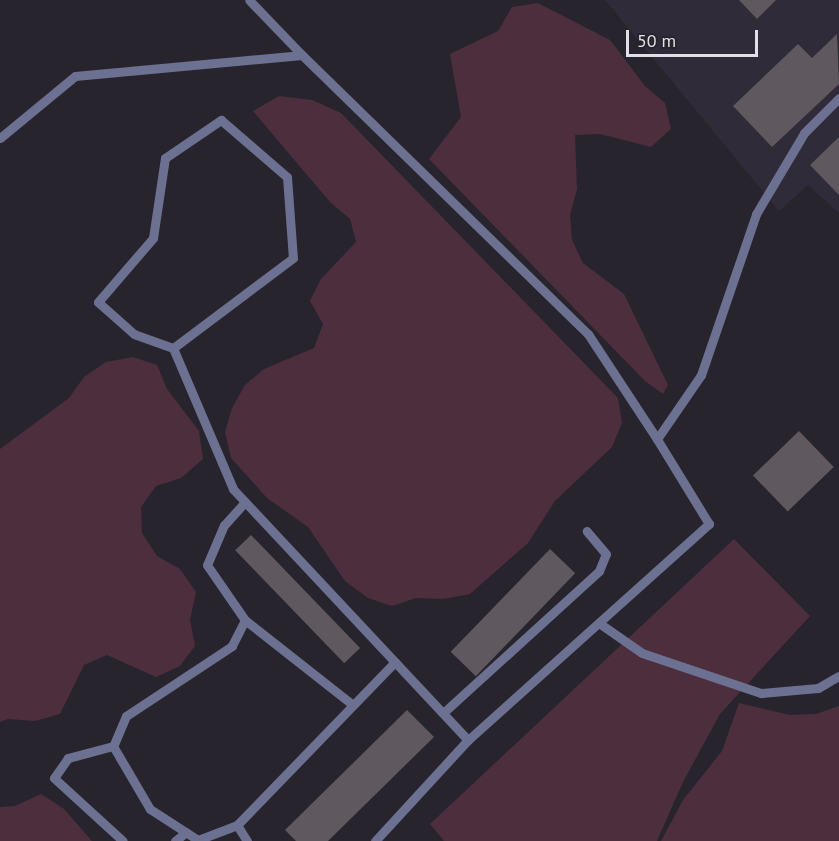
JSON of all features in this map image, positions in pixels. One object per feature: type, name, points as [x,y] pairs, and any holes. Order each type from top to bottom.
[{"type":"lane","points":[[249,0],[302,55],[588,334],[710,524],[468,740],[375,841]]},
{"type":"lane","points":[[0,138],[75,76],[302,55]]},
{"type":"lane","points":[[657,439],[701,375],[756,214],[804,133],[839,98]]},
{"type":"lane","points":[[173,348],[293,258],[287,177],[221,120],[165,159],[153,238],[98,302],[134,334],[173,348],[233,489],[468,740]]},
{"type":"lane","points":[[245,502],[224,525],[207,565],[245,620],[353,705]]},
{"type":"lane","points":[[443,713],[599,571],[606,554],[587,531]]},
{"type":"lane","points":[[113,746],[126,716],[232,646],[245,620]]},
{"type":"lane","points":[[599,623],[642,653],[761,693],[818,688],[839,676]]},
{"type":"lane","points":[[113,746],[150,809],[198,840],[237,825],[395,662]]},
{"type":"lane","points":[[113,746],[68,758],[54,778],[123,841]]},
{"type":"lane","points":[[237,825],[247,841]]},
{"type":"lane","points":[[175,841],[186,832]]},
{"type":"shaded area","points":[[605,0],[839,0],[839,213],[808,185],[779,211]]},
{"type":"shaded area","points":[[538,3],[610,40],[645,86],[665,103],[671,129],[651,147],[600,134],[575,135],[577,189],[570,215],[572,240],[583,263],[624,294],[668,385],[663,394],[645,381],[429,159],[461,117],[450,54],[498,31],[512,7]]},
{"type":"shaded area","points":[[279,96],[312,100],[341,113],[618,398],[622,423],[612,447],[555,501],[528,543],[470,594],[443,599],[416,598],[392,606],[368,598],[345,581],[308,527],[267,498],[231,458],[225,432],[232,408],[245,385],[264,369],[314,348],[323,324],[310,301],[321,279],[356,242],[350,219],[330,202],[253,111]]},
{"type":"shaded area","points":[[133,357],[157,365],[167,389],[199,431],[203,459],[181,478],[156,486],[141,507],[142,533],[157,556],[180,569],[196,592],[190,620],[195,646],[180,666],[156,677],[107,655],[84,665],[60,714],[35,721],[8,719],[0,722],[0,449],[69,398],[84,377],[106,362]]},
{"type":"shaded area","points":[[734,539],[810,616],[720,714],[683,782],[657,841],[444,841],[430,824]]},
{"type":"shaded area","points":[[739,703],[790,715],[816,714],[839,706],[839,841],[661,841],[683,800],[722,751]]},
{"type":"shaded area","points":[[41,794],[64,809],[92,841],[0,841],[0,807],[15,806]]},
{"type":"building","points":[[739,0],[776,0],[757,19]]},
{"type":"building","points":[[837,34],[839,84],[772,147],[733,106],[798,44],[812,58]]},
{"type":"building","points":[[839,137],[839,195],[810,165]]},
{"type":"building","points":[[799,431],[834,467],[788,511],[753,475]]},
{"type":"building","points":[[251,535],[360,648],[344,663],[235,550]]},
{"type":"building","points":[[550,549],[575,573],[476,676],[451,652]]},
{"type":"building","points":[[407,710],[434,737],[328,841],[296,841],[285,830]]}]
